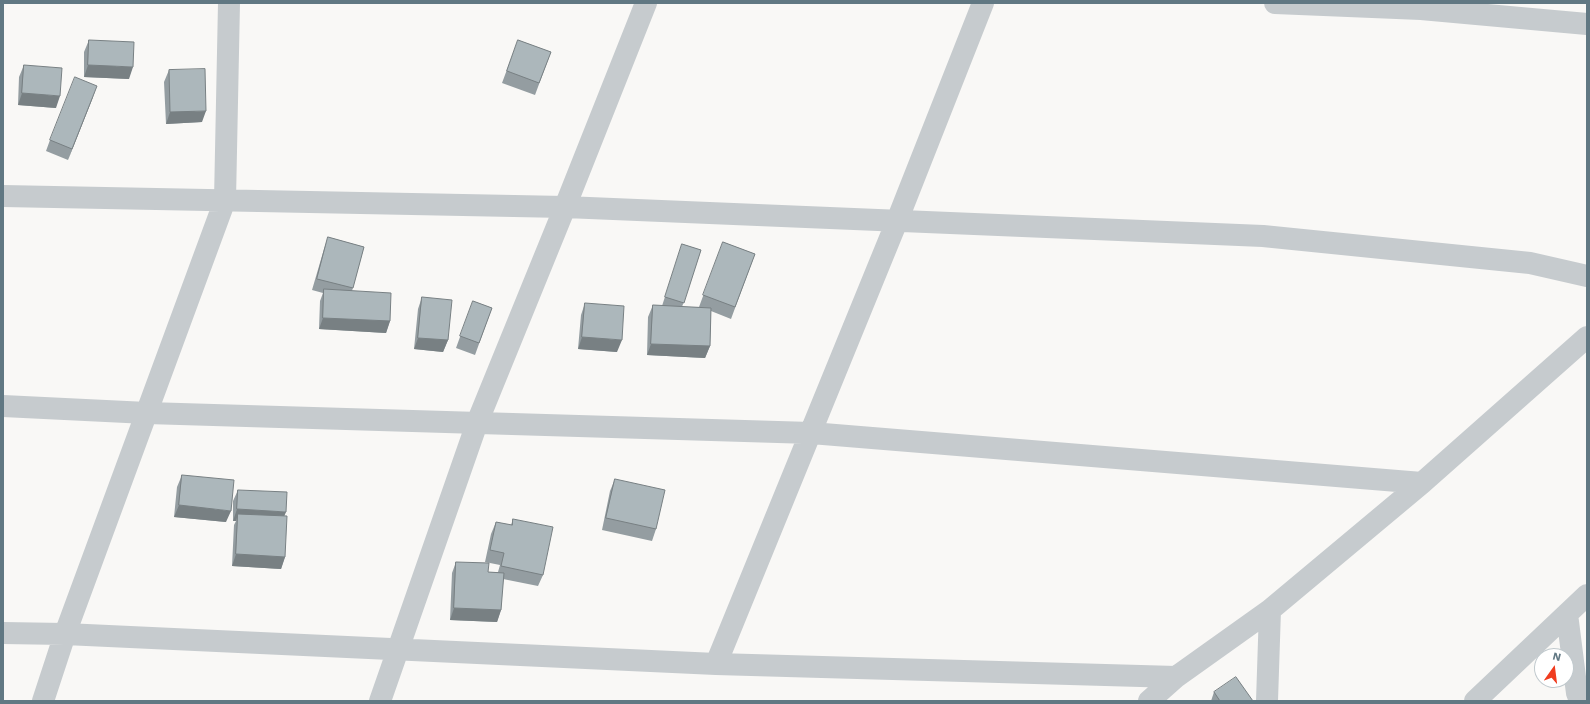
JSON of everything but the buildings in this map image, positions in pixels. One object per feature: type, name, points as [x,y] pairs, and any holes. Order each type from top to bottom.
[{"type":"street","points":[[42,701],[65,634],[225,200],[229,3]]},
{"type":"street","points":[[380,701],[477,423],[646,3]]},
{"type":"street","points":[[716,664],[897,221],[983,3]]},
{"type":"street","points":[[1275,3],[1421,6],[1587,24]]},
{"type":"street","points":[[3,196],[565,207],[1263,236],[1530,263],[1587,276]]},
{"type":"street","points":[[1149,701],[1176,677],[1270,610],[1422,483],[1587,337]]},
{"type":"street","points":[[3,406],[147,413],[811,433],[1422,483]]},
{"type":"street","points":[[1476,701],[1587,595]]},
{"type":"street","points":[[1267,701],[1270,610]]},
{"type":"street","points":[[1567,614],[1577,693],[1580,701]]},
{"type":"street","points":[[3,633],[65,634],[716,664],[1176,677]]}]
